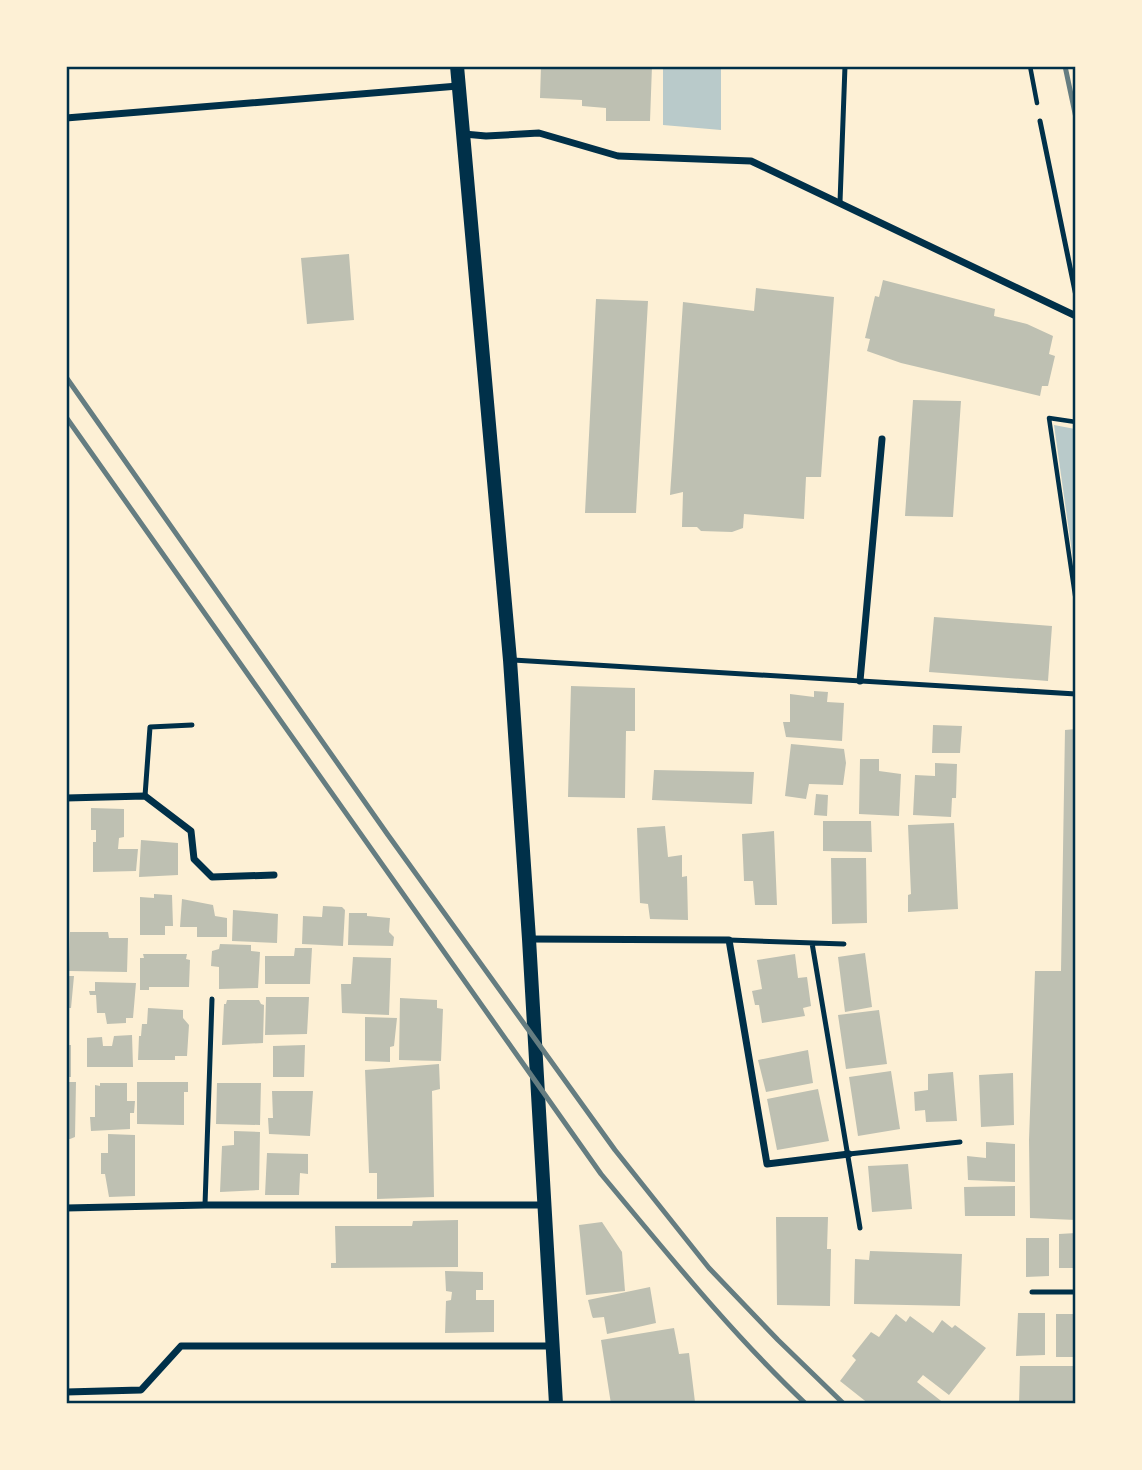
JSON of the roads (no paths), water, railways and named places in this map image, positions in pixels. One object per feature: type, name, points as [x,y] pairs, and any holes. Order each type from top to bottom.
[{"type":"main road","points":[[457,66],[510,660],[556,1404]]},
{"type":"street","points":[[66,118],[458,86]]},
{"type":"street","points":[[463,134],[539,134],[618,156],[751,161],[1076,316]]},
{"type":"street","points":[[860,681],[882,439]]},
{"type":"street","points":[[66,798],[145,796],[191,831],[194,859],[212,877],[274,875]]},
{"type":"street","points":[[529,939],[729,940],[767,1164],[849,1154]]},
{"type":"street","points":[[66,1208],[205,1205],[543,1205]]},
{"type":"street","points":[[66,1392],[141,1390],[181,1346],[552,1346]]},
{"type":"lane","points":[[841,202],[845,66]]},
{"type":"lane","points":[[1040,121],[1076,296]]},
{"type":"lane","points":[[510,660],[1076,694]]},
{"type":"lane","points":[[145,796],[150,727],[192,725]]},
{"type":"lane","points":[[729,940],[844,944]]},
{"type":"lane","points":[[812,943],[860,1228]]},
{"type":"lane","points":[[205,1205],[212,999]]},
{"type":"lane","points":[[849,1154],[960,1142]]},
{"type":"lane","points":[[1032,1292],[1076,1292]]},
{"type":"railway","points":[[1065,66],[1076,118]]},
{"type":"railway","points":[[66,377],[388,835],[615,1150],[709,1268],[844,1404]]},
{"type":"railway","points":[[66,417],[601,1174],[726,1321],[806,1404]]}]
